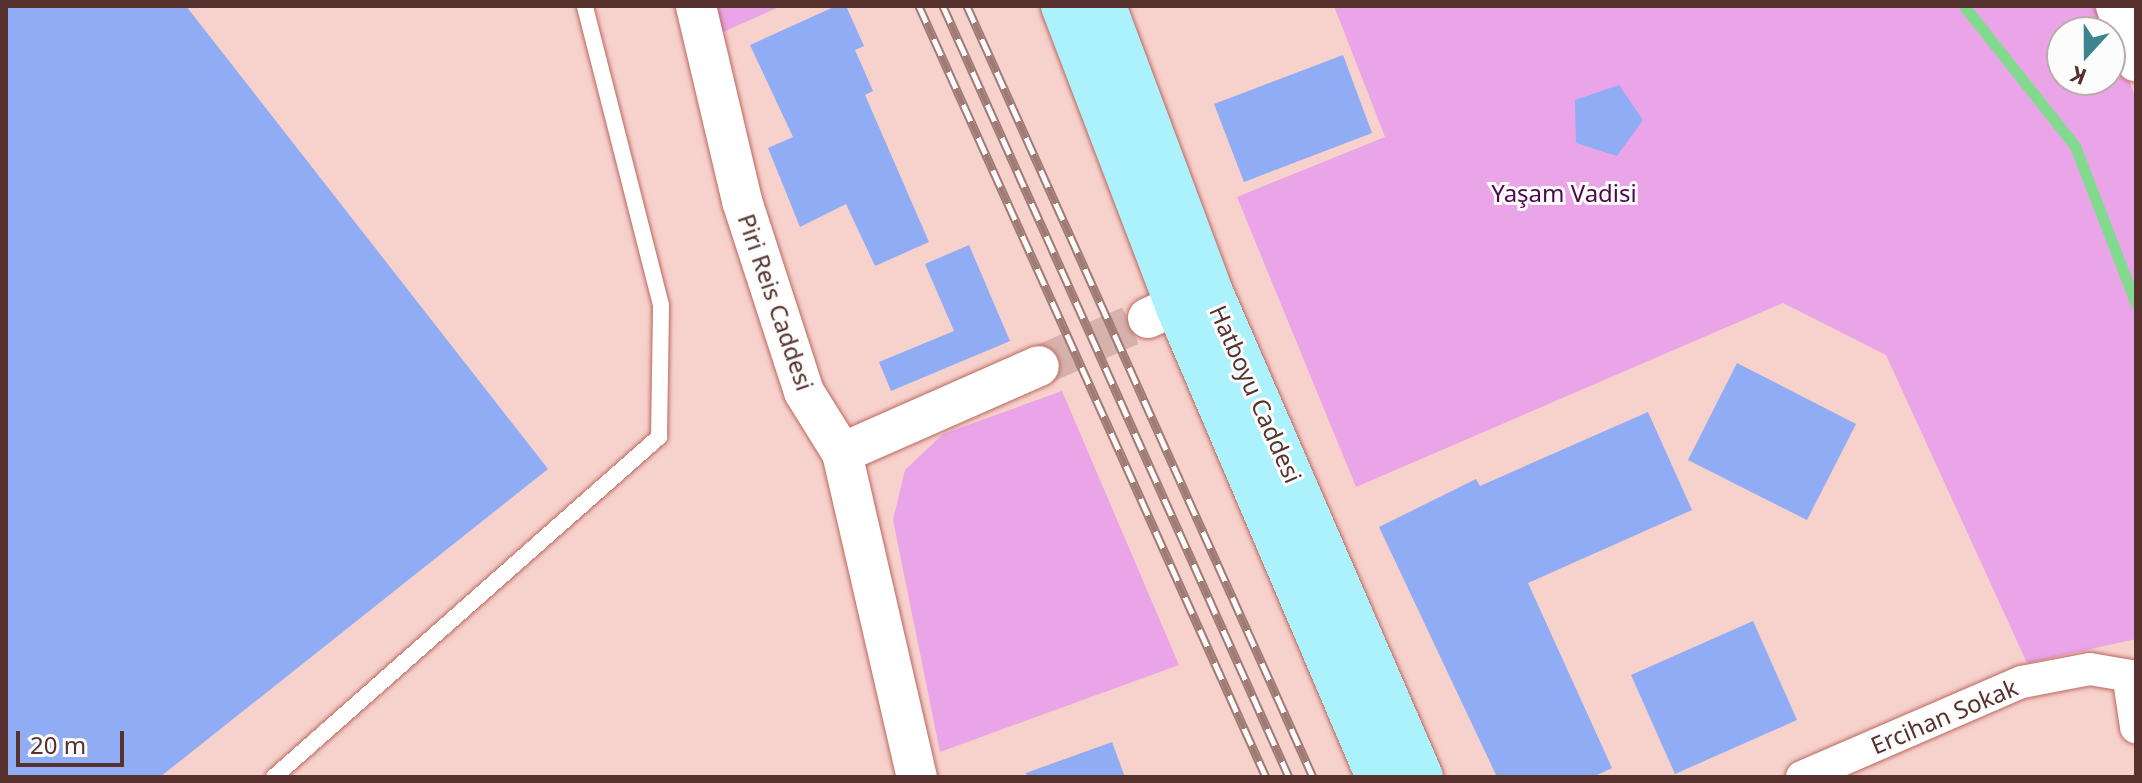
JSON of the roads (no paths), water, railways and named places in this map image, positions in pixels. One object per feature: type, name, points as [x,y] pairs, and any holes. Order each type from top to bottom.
[{"type":"main road","name":"Hatboyu Caddesi","points":[[1063,6],[1178,305],[1378,777]]},
{"type":"main road","name":"Hatboyu Caddesi","points":[[1104,6],[1178,305],[1421,777]]},
{"type":"street","name":"Piri Reis Caddesi","points":[[696,6],[742,201],[804,392],[842,453],[917,777]]},
{"type":"street","points":[[2116,6],[2136,61]]},
{"type":"street","points":[[842,453],[1039,366]]},
{"type":"street","name":"Ercihan Sokak","points":[[1802,777],[2022,682],[2090,669],[2133,678]]},
{"type":"street","points":[[2133,678],[2136,727]]},
{"type":"lane","points":[[274,777],[659,437],[661,305],[585,6]]},
{"type":"waterway","points":[[1964,6],[2075,146],[2136,304]]},
{"type":"tunnel","points":[[1039,366],[1148,318]]},
{"type":"railway","points":[[919,6],[1266,777]]},
{"type":"railway","points":[[943,6],[1289,777]]},
{"type":"railway","points":[[967,6],[1313,777]]},
{"type":"park label","name":"Yaşam Vadisi","points":[[1564,193]]}]
